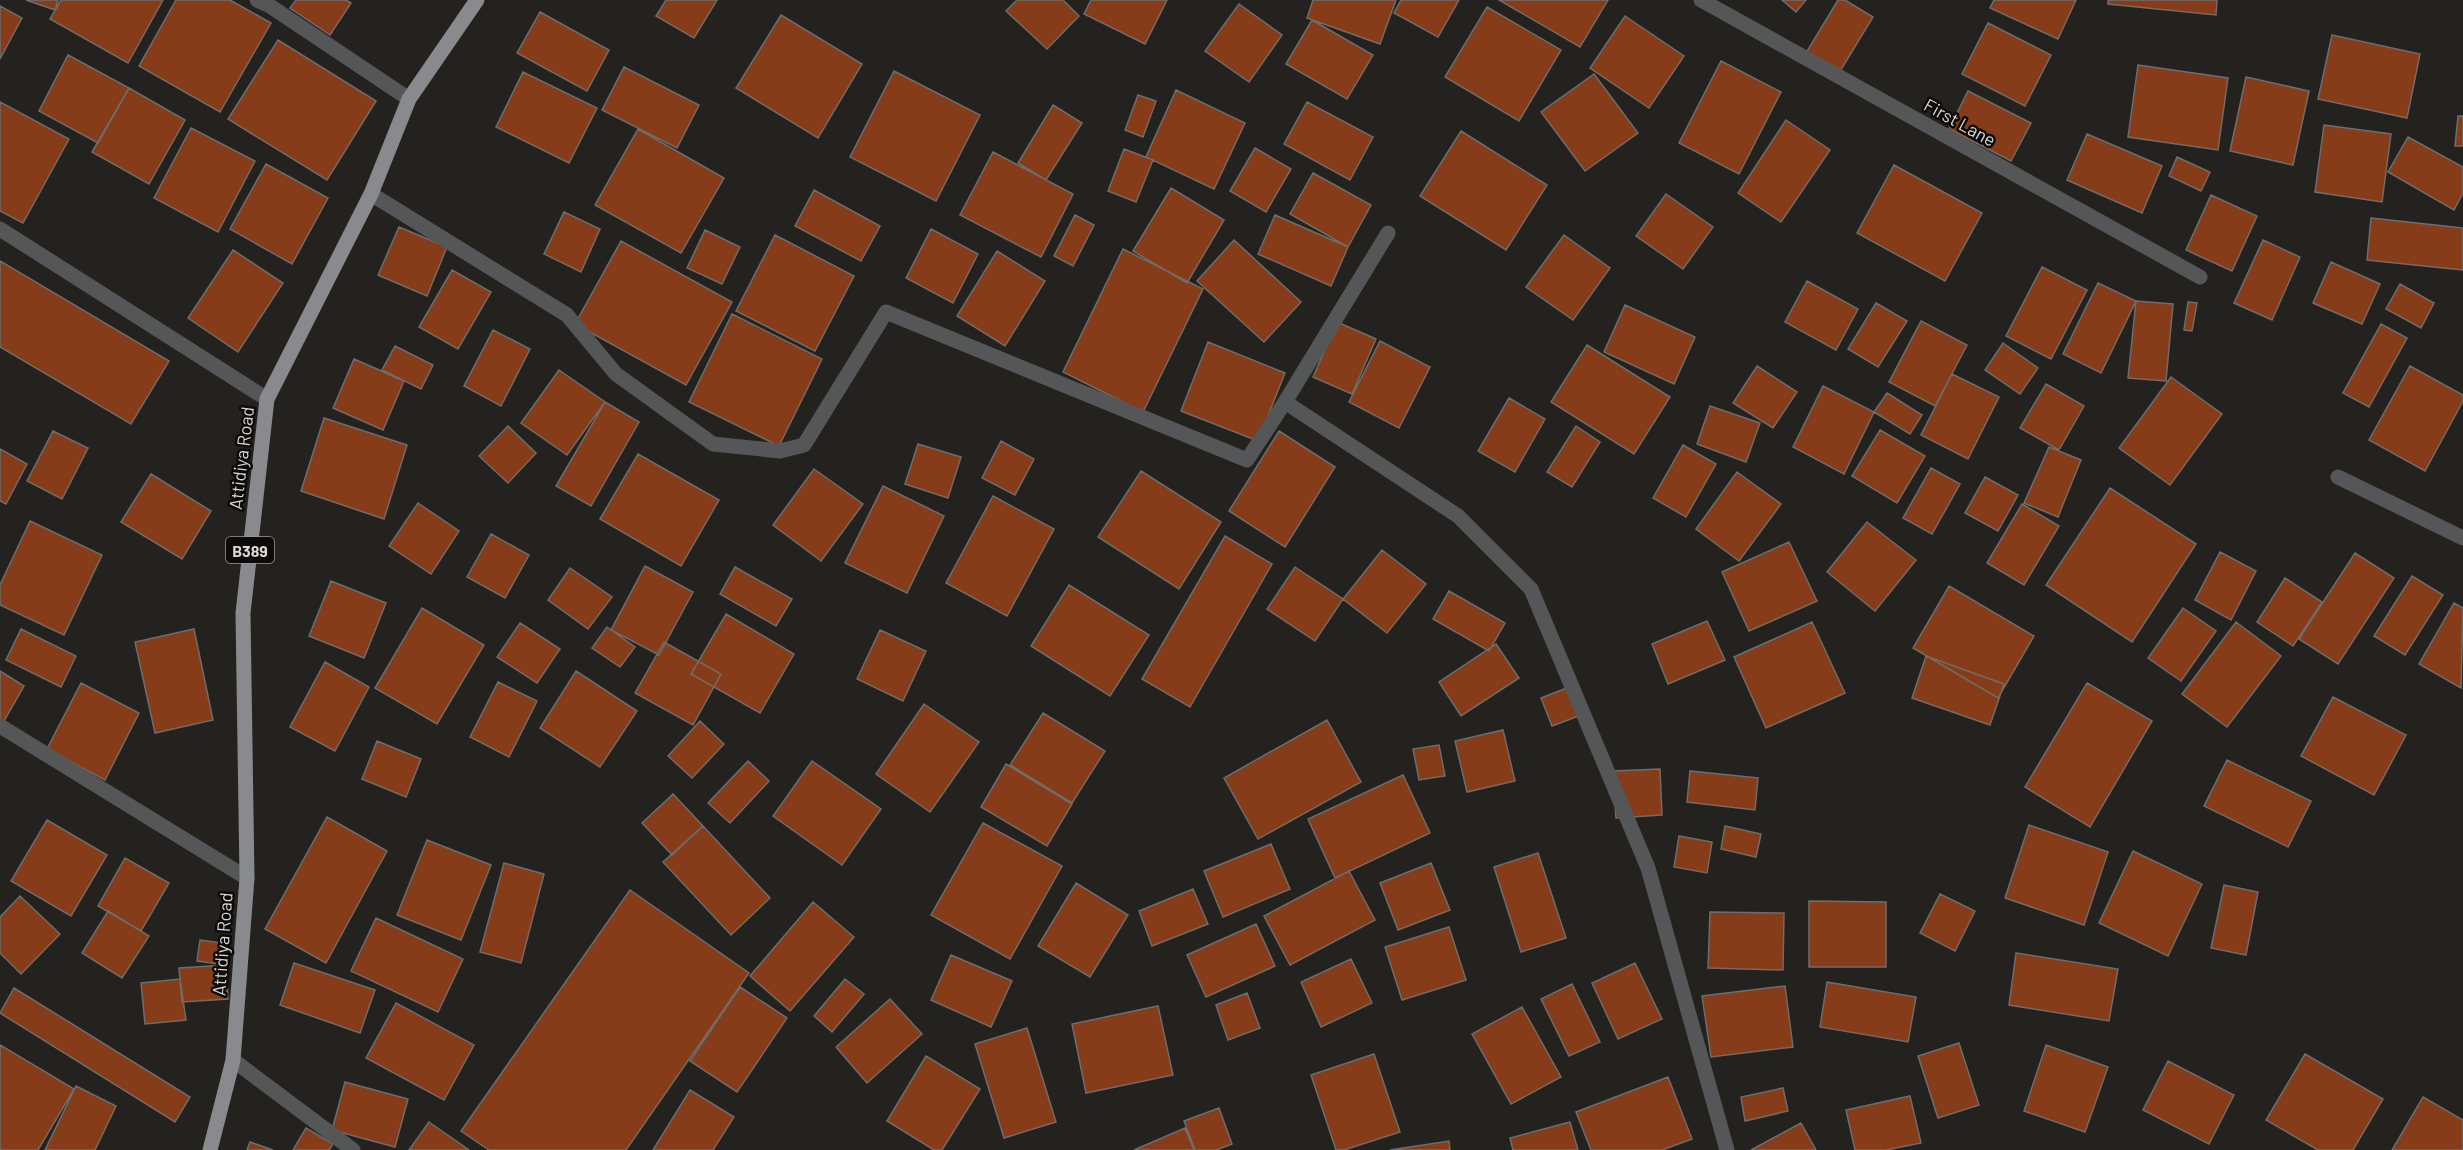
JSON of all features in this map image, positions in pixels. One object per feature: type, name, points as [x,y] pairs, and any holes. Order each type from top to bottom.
[{"type":"main road","name":"Attidiya Road","points":[[210,1150],[233,1060],[247,878],[243,613],[267,399],[371,194],[409,99],[477,0]]},
{"type":"street","points":[[257,0],[270,6],[409,99]]},
{"type":"street","name":"First Lane","points":[[1701,0],[2200,277]]},
{"type":"street","points":[[371,194],[567,315],[616,374],[712,444],[780,451],[804,445],[886,312],[1247,460],[1388,233]]},
{"type":"street","points":[[0,229],[267,399]]},
{"type":"street","points":[[1285,402],[1458,516],[1530,589],[1648,868],[1727,1150]]},
{"type":"street","points":[[2338,477],[2463,538]]},
{"type":"street","points":[[0,726],[247,878]]},
{"type":"street","points":[[233,1060],[353,1150]]},
{"type":"building","points":[[26,0],[58,0],[55,10]]},
{"type":"building","points":[[61,0],[163,0],[128,63],[50,19]]},
{"type":"building","points":[[176,0],[230,0],[271,23],[220,112],[139,66]]},
{"type":"building","points":[[296,0],[346,0],[351,3],[330,35],[290,8]]},
{"type":"building","points":[[666,0],[717,0],[694,38],[656,16]]},
{"type":"building","points":[[1017,0],[1063,0],[1079,16],[1047,49],[1006,11]]},
{"type":"building","points":[[1091,0],[1167,0],[1145,44],[1084,14]]},
{"type":"building","points":[[1313,0],[1396,0],[1380,44],[1307,18]]},
{"type":"building","points":[[1401,0],[1459,0],[1438,37],[1394,13]]},
{"type":"building","points":[[1499,0],[1608,0],[1580,47]]},
{"type":"building","points":[[1782,0],[1806,0],[1796,12]]},
{"type":"building","points":[[1838,0],[1845,0],[1873,17],[1839,73],[1806,53]]},
{"type":"building","points":[[1994,0],[2076,0],[2058,39],[1990,8]]},
{"type":"building","points":[[2108,0],[2217,0],[2216,15],[2108,4]]},
{"type":"building","points":[[1239,4],[1282,35],[1249,82],[1205,51]]},
{"type":"building","points":[[0,6],[22,18],[0,59]]},
{"type":"building","points":[[1487,7],[1561,50],[1519,121],[1445,77]]},
{"type":"building","points":[[540,12],[609,50],[587,91],[517,53]]},
{"type":"building","points":[[781,15],[862,64],[818,138],[736,88]]},
{"type":"building","points":[[1625,16],[1684,56],[1649,108],[1590,68]]},
{"type":"building","points":[[1312,20],[1373,55],[1347,99],[1286,64]]},
{"type":"building","points":[[1988,23],[2051,55],[2025,106],[1962,74]]},
{"type":"building","points":[[2332,35],[2420,54],[2407,118],[2318,99]]},
{"type":"building","points":[[278,40],[376,101],[327,180],[228,119]]},
{"type":"building","points":[[68,55],[129,88],[98,143],[39,111]]},
{"type":"building","points":[[1721,61],[1781,92],[1739,174],[1679,143]]},
{"type":"building","points":[[2138,65],[2228,78],[2218,150],[2128,137]]},
{"type":"building","points":[[624,67],[699,105],[677,148],[602,110]]},
{"type":"building","points":[[894,71],[980,115],[936,201],[850,157]]},
{"type":"building","points":[[523,72],[597,108],[569,163],[496,127]]},
{"type":"building","points":[[1594,74],[1638,133],[1585,171],[1541,112]]},
{"type":"building","points":[[2246,77],[2309,91],[2293,165],[2230,151]]},
{"type":"building","points":[[129,88],[185,120],[149,184],[92,152]]},
{"type":"building","points":[[1176,90],[1245,123],[1214,189],[1146,157]]},
{"type":"building","points":[[1968,91],[2031,123],[2011,161],[1949,129]]},
{"type":"building","points":[[1138,95],[1156,101],[1143,137],[1125,130]]},
{"type":"building","points":[[0,102],[69,139],[23,223],[0,211]]},
{"type":"building","points":[[1307,102],[1373,137],[1350,180],[1284,144]]},
{"type":"building","points":[[1053,105],[1082,123],[1046,180],[1018,163]]},
{"type":"building","points":[[2458,116],[2463,116],[2463,146],[2455,146]]},
{"type":"building","points":[[1786,120],[1830,150],[1781,222],[1738,193]]},
{"type":"building","points":[[2324,125],[2391,134],[2382,202],[2315,192]]},
{"type":"building","points":[[191,128],[255,161],[218,232],[154,198]]},
{"type":"building","points":[[638,129],[724,178],[681,253],[595,205]]},
{"type":"building","points":[[1461,131],[1547,185],[1506,250],[1420,196]]},
{"type":"building","points":[[2087,134],[2162,166],[2142,213],[2067,180]]},
{"type":"building","points":[[2408,137],[2463,167],[2463,193],[2454,210],[2388,172]]},
{"type":"building","points":[[1255,148],[1291,169],[1266,212],[1230,191]]},
{"type":"building","points":[[1124,149],[1153,160],[1136,202],[1108,191]]},
{"type":"building","points":[[993,152],[1073,194],[1041,257],[960,215]]},
{"type":"building","points":[[2177,157],[2210,172],[2201,191],[2169,176]]},
{"type":"building","points":[[266,164],[328,198],[292,264],[230,229]]},
{"type":"building","points":[[1894,165],[1982,213],[1945,281],[1857,233]]},
{"type":"building","points":[[1313,173],[1371,205],[1348,247],[1290,214]]},
{"type":"building","points":[[1171,188],[1224,220],[1187,283],[1133,251]]},
{"type":"building","points":[[814,190],[880,226],[861,261],[795,226]]},
{"type":"building","points":[[1666,194],[1713,227],[1683,269],[1636,236]]},
{"type":"building","points":[[2211,195],[2257,216],[2232,271],[2186,250]]},
{"type":"building","points":[[564,212],[600,229],[581,272],[544,254]]},
{"type":"building","points":[[1075,215],[1094,225],[1073,266],[1054,256]]},
{"type":"building","points":[[1275,215],[1348,247],[1331,286],[1258,254]]},
{"type":"building","points":[[2371,218],[2463,228],[2463,270],[2367,260]]},
{"type":"building","points":[[399,227],[447,247],[427,296],[378,275]]},
{"type":"building","points":[[931,229],[978,254],[953,303],[906,278]]},
{"type":"building","points":[[705,230],[740,247],[722,284],[687,268]]},
{"type":"building","points":[[775,235],[854,276],[815,351],[736,311]]},
{"type":"building","points":[[1564,235],[1610,268],[1573,320],[1526,287]]},
{"type":"building","points":[[1234,240],[1301,302],[1264,342],[1197,281]]},
{"type":"building","points":[[2263,240],[2300,257],[2272,320],[2234,303]]},
{"type":"building","points":[[621,241],[732,302],[686,385],[575,324]]},
{"type":"building","points":[[1123,249],[1203,289],[1143,412],[1063,372]]},
{"type":"building","points":[[233,250],[283,283],[238,352],[188,318]]},
{"type":"building","points":[[997,251],[1045,281],[1005,346],[957,316]]},
{"type":"building","points":[[0,261],[169,361],[131,424],[0,347]]},
{"type":"building","points":[[2331,262],[2380,284],[2362,324],[2313,303]]},
{"type":"building","points":[[2042,267],[2087,290],[2051,359],[2006,336]]},
{"type":"building","points":[[452,270],[491,292],[458,349],[419,327]]},
{"type":"building","points":[[1807,281],[1858,309],[1836,350],[1785,322]]},
{"type":"building","points":[[2098,283],[2136,301],[2101,373],[2063,354]]},
{"type":"building","points":[[2400,284],[2434,303],[2421,328],[2386,309]]},
{"type":"building","points":[[2136,301],[2173,304],[2166,381],[2128,378]]},
{"type":"building","points":[[2188,302],[2197,303],[2192,331],[2184,330]]},
{"type":"building","points":[[1876,303],[1907,321],[1878,367],[1848,349]]},
{"type":"building","points":[[1625,305],[1695,337],[1674,384],[1604,352]]},
{"type":"building","points":[[732,314],[822,359],[779,446],[689,402]]},
{"type":"building","points":[[1921,321],[1967,345],[1935,406],[1889,382]]},
{"type":"building","points":[[1337,322],[1376,339],[1352,394],[1313,377]]},
{"type":"building","points":[[2381,324],[2407,338],[2369,407],[2343,393]]},
{"type":"building","points":[[493,330],[530,349],[501,406],[464,386]]},
{"type":"building","points":[[1380,341],[1430,367],[1399,428],[1349,402]]},
{"type":"building","points":[[1208,342],[1285,373],[1258,441],[1181,411]]},
{"type":"building","points":[[2003,343],[2038,368],[2020,394],[1985,370]]},
{"type":"building","points":[[1587,345],[1670,397],[1634,454],[1551,402]]},
{"type":"building","points":[[395,346],[433,365],[421,389],[382,370]]},
{"type":"building","points":[[354,359],[404,381],[383,430],[333,408]]},
{"type":"building","points":[[1757,366],[1797,392],[1773,428],[1733,403]]},
{"type":"building","points":[[2410,366],[2463,395],[2463,401],[2425,471],[2369,440]]},
{"type":"building","points":[[559,370],[605,402],[567,455],[521,423]]},
{"type":"building","points":[[1952,374],[1999,397],[1968,459],[1921,435]]},
{"type":"building","points":[[2171,377],[2222,414],[2170,485],[2119,448]]},
{"type":"building","points":[[2046,384],[2084,406],[2059,450],[2020,428]]},
{"type":"building","points":[[1823,386],[1874,412],[1844,474],[1793,447]]},
{"type":"building","points":[[1887,393],[1922,415],[1910,434],[1874,412]]},
{"type":"building","points":[[1509,398],[1545,419],[1515,472],[1478,451]]},
{"type":"building","points":[[605,402],[639,422],[591,506],[556,486]]},
{"type":"building","points":[[1710,406],[1760,423],[1746,462],[1697,444]]},
{"type":"building","points":[[324,418],[407,445],[384,519],[301,491]]},
{"type":"building","points":[[508,426],[536,453],[508,483],[479,456]]},
{"type":"building","points":[[1576,426],[1600,442],[1572,487],[1547,472]]},
{"type":"building","points":[[1880,430],[1925,456],[1897,503],[1852,476]]},
{"type":"building","points":[[53,431],[88,448],[62,499],[27,481]]},
{"type":"building","points":[[1279,431],[1335,467],[1285,547],[1229,511]]},
{"type":"building","points":[[1001,441],[1034,459],[1015,495],[982,478]]},
{"type":"building","points":[[918,444],[961,457],[948,498],[905,484]]},
{"type":"building","points":[[1683,445],[1716,464],[1686,517],[1653,498]]},
{"type":"building","points":[[2049,447],[2081,460],[2058,517],[2024,503]]},
{"type":"building","points":[[0,449],[27,464],[6,504],[0,501]]},
{"type":"building","points":[[638,454],[719,500],[681,566],[600,519]]},
{"type":"building","points":[[1931,468],[1960,484],[1932,534],[1903,518]]},
{"type":"building","points":[[814,469],[863,504],[821,561],[773,525]]},
{"type":"building","points":[[1141,471],[1221,522],[1179,589],[1098,537]]},
{"type":"building","points":[[1737,472],[1781,504],[1739,561],[1696,529]]},
{"type":"building","points":[[151,474],[211,511],[182,559],[121,522]]},
{"type":"building","points":[[1985,477],[2018,495],[1998,531],[1965,513]]},
{"type":"building","points":[[883,486],[944,516],[907,593],[845,563]]},
{"type":"building","points":[[2110,488],[2196,544],[2132,642],[2046,585]]},
{"type":"building","points":[[993,496],[1054,529],[1007,616],[946,583]]},
{"type":"building","points":[[418,503],[459,531],[431,574],[389,546]]},
{"type":"building","points":[[2022,504],[2059,526],[2024,585],[1987,563]]},
{"type":"building","points":[[30,521],[102,555],[64,635],[0,605],[0,585]]},
{"type":"building","points":[[1867,522],[1916,560],[1875,611],[1827,572]]},
{"type":"building","points":[[491,534],[529,555],[505,598],[467,577]]},
{"type":"building","points":[[1225,536],[1272,564],[1190,707],[1142,679]]},
{"type":"building","points":[[1789,542],[1817,601],[1749,631],[1722,572]]},
{"type":"building","points":[[1382,550],[1426,584],[1387,633],[1343,599]]},
{"type":"building","points":[[2220,552],[2256,571],[2231,620],[2195,600]]},
{"type":"building","points":[[2355,553],[2394,578],[2338,664],[2299,639]]},
{"type":"building","points":[[645,566],[693,592],[659,655],[611,630]]},
{"type":"building","points":[[735,567],[792,599],[776,626],[720,594]]},
{"type":"building","points":[[1295,567],[1343,599],[1315,641],[1267,609]]},
{"type":"building","points":[[570,568],[612,597],[588,629],[548,600]]},
{"type":"building","points":[[2412,576],[2443,595],[2405,655],[2374,636]]},
{"type":"building","points":[[2285,578],[2322,602],[2293,646],[2257,622]]},
{"type":"building","points":[[331,581],[386,603],[364,658],[309,636]]},
{"type":"building","points":[[1069,585],[1149,635],[1110,696],[1031,646]]},
{"type":"building","points":[[1949,586],[2034,636],[1998,698],[1913,648]]},
{"type":"building","points":[[1449,591],[1505,623],[1489,651],[1433,619]]},
{"type":"building","points":[[2454,603],[2463,608],[2461,688],[2419,664]]},
{"type":"building","points":[[422,608],[484,645],[437,724],[375,688]]},
{"type":"building","points":[[2183,608],[2216,631],[2181,681],[2148,658]]},
{"type":"building","points":[[726,614],[794,654],[760,713],[691,674]]},
{"type":"building","points":[[1707,621],[1725,660],[1668,684],[1652,644]]},
{"type":"building","points":[[1812,622],[1845,693],[1766,728],[1734,657]]},
{"type":"building","points":[[2236,622],[2281,656],[2227,727],[2182,694]]},
{"type":"building","points":[[520,623],[560,649],[537,683],[497,657]]},
{"type":"building","points":[[607,627],[635,647],[620,667],[592,648]]},
{"type":"building","points":[[21,629],[76,656],[61,687],[6,660]]},
{"type":"building","points":[[194,629],[213,720],[155,733],[135,642]]},
{"type":"building","points":[[880,630],[926,651],[903,701],[857,679]]},
{"type":"building","points":[[664,642],[721,674],[693,725],[635,693]]},
{"type":"building","points":[[1496,644],[1519,678],[1461,716],[1439,682]]},
{"type":"building","points":[[1926,656],[2004,684],[1990,725],[1912,698]]},
{"type":"building","points":[[325,662],[369,687],[335,751],[290,727]]},
{"type":"building","points":[[0,671],[24,686],[4,721],[0,719]]},
{"type":"building","points":[[576,671],[637,711],[600,767],[540,728]]},
{"type":"building","points":[[498,682],[537,701],[509,757],[470,737]]},
{"type":"building","points":[[81,683],[139,713],[105,780],[47,749]]},
{"type":"building","points":[[2087,683],[2152,721],[2090,827],[2025,787]]},
{"type":"building","points":[[1572,686],[1584,714],[1552,726],[1541,698]]},
{"type":"building","points":[[2333,697],[2406,735],[2374,795],[2301,756]]},
{"type":"building","points":[[924,704],[979,742],[930,812],[876,774]]},
{"type":"building","points":[[1043,713],[1105,751],[1072,803],[1010,765]]},
{"type":"building","points":[[1327,720],[1361,782],[1258,839],[1224,778]]},
{"type":"building","points":[[700,721],[724,744],[692,778],[668,756]]},
{"type":"building","points":[[1503,730],[1515,781],[1467,792],[1455,741]]},
{"type":"building","points":[[377,741],[421,759],[406,797],[362,779]]},
{"type":"building","points":[[1439,745],[1445,776],[1419,780],[1413,749]]},
{"type":"building","points":[[2227,760],[2311,801],[2288,847],[2204,806]]},
{"type":"building","points":[[748,761],[769,781],[730,823],[708,803]]},
{"type":"building","points":[[812,761],[881,809],[842,865],[773,816]]},
{"type":"building","points":[[1006,764],[1072,804],[1047,846],[981,807]]},
{"type":"building","points":[[1660,769],[1662,815],[1616,818],[1613,771]]},
{"type":"building","points":[[1690,771],[1758,778],[1755,810],[1687,802]]},
{"type":"building","points":[[1403,775],[1430,833],[1335,878],[1308,819]]},
{"type":"building","points":[[673,794],[703,826],[672,855],[642,823]]},
{"type":"building","points":[[327,817],[387,851],[326,963],[265,929]]},
{"type":"building","points":[[47,820],[107,855],[71,916],[11,881]]},
{"type":"building","points":[[983,823],[1062,866],[1010,959],[931,915]]},
{"type":"building","points":[[2029,825],[2108,852],[2084,925],[2005,898]]},
{"type":"building","points":[[703,826],[770,898],[731,935],[663,862]]},
{"type":"building","points":[[1725,826],[1761,834],[1756,857],[1721,849]]},
{"type":"building","points":[[1679,836],[1712,842],[1707,873],[1674,867]]},
{"type":"building","points":[[427,840],[491,865],[461,940],[397,915]]},
{"type":"building","points":[[1271,844],[1290,889],[1223,917],[1204,871]]},
{"type":"building","points":[[2133,851],[2202,884],[2168,956],[2099,923]]},
{"type":"building","points":[[1538,853],[1566,938],[1521,952],[1494,867]]},
{"type":"building","points":[[125,858],[169,883],[141,931],[98,906]]},
{"type":"building","points":[[504,863],[544,874],[521,963],[480,952]]},
{"type":"building","points":[[1431,863],[1450,910],[1398,930],[1380,883]]},
{"type":"building","points":[[1349,871],[1375,920],[1290,965],[1264,916]]},
{"type":"building","points":[[1076,883],[1128,915],[1090,977],[1038,946]]},
{"type":"building","points":[[2224,885],[2258,892],[2246,955],[2211,948]]},
{"type":"building","points":[[1193,889],[1208,924],[1152,946],[1139,911]]},
{"type":"building","points":[[630,890],[749,973],[626,1150],[489,1150],[461,1131]]},
{"type":"building","points":[[1940,894],[1975,911],[1955,951],[1920,933]]},
{"type":"building","points":[[20,896],[60,934],[21,974],[0,953],[0,917]]},
{"type":"building","points":[[1809,901],[1886,902],[1886,967],[1809,967]]},
{"type":"building","points":[[813,902],[854,937],[790,1011],[750,976]]},
{"type":"building","points":[[108,911],[149,936],[122,978],[82,953]]},
{"type":"building","points":[[1710,912],[1784,913],[1783,970],[1708,968]]},
{"type":"building","points":[[376,918],[463,959],[438,1012],[351,971]]},
{"type":"building","points":[[1256,924],[1275,966],[1206,997],[1187,955]]},
{"type":"building","points":[[1449,927],[1466,980],[1402,1000],[1385,947]]},
{"type":"building","points":[[200,940],[228,944],[226,965],[197,961]]},
{"type":"building","points":[[2016,953],[2118,969],[2109,1021],[2009,1005]]},
{"type":"building","points":[[951,955],[1012,981],[991,1027],[931,1000]]},
{"type":"building","points":[[1351,959],[1372,1003],[1321,1027],[1301,982]]},
{"type":"building","points":[[294,963],[375,990],[360,1033],[280,1005]]},
{"type":"building","points":[[1635,963],[1662,1019],[1618,1039],[1592,983]]},
{"type":"building","points":[[226,965],[228,999],[182,1002],[179,968]]},
{"type":"building","points":[[180,979],[186,1020],[145,1024],[141,983]]},
{"type":"building","points":[[845,979],[864,994],[832,1032],[814,1016]]},
{"type":"building","points":[[1827,982],[1916,997],[1908,1042],[1820,1027]]},
{"type":"building","points":[[1572,984],[1600,1042],[1569,1056],[1541,999]]},
{"type":"building","points":[[1785,986],[1793,1047],[1711,1057],[1702,996]]},
{"type":"building","points":[[740,987],[787,1018],[737,1092],[690,1061]]},
{"type":"building","points":[[14,988],[190,1097],[175,1122],[0,1013]]},
{"type":"building","points":[[1247,993],[1260,1028],[1228,1040],[1216,1005]]},
{"type":"building","points":[[890,999],[922,1034],[867,1083],[836,1047]]},
{"type":"building","points":[[396,1003],[474,1045],[444,1100],[366,1058]]},
{"type":"building","points":[[1158,1006],[1173,1075],[1086,1093],[1072,1024]]},
{"type":"building","points":[[1522,1007],[1561,1077],[1511,1104],[1472,1034]]},
{"type":"building","points":[[1027,1028],[1056,1122],[1004,1138],[975,1044]]},
{"type":"building","points":[[1959,1043],[1979,1105],[1938,1118],[1918,1056]]},
{"type":"building","points":[[0,1045],[74,1089],[38,1150],[0,1150]]},
{"type":"building","points":[[2046,1045],[2108,1067],[2085,1132],[2024,1111]]},
{"type":"building","points":[[1374,1054],[1400,1132],[1344,1150],[1336,1150],[1311,1075]]},
{"type":"building","points":[[2305,1054],[2383,1099],[2353,1150],[2318,1150],[2266,1120]]},
{"type":"building","points":[[926,1056],[980,1089],[942,1150],[934,1150],[887,1121]]},
{"type":"building","points":[[2168,1061],[2234,1095],[2209,1144],[2143,1110]]},
{"type":"building","points":[[1668,1077],[1692,1139],[1662,1150],[1591,1150],[1576,1112]]},
{"type":"building","points":[[345,1082],[408,1099],[395,1147],[332,1130]]},
{"type":"building","points":[[76,1086],[116,1106],[95,1150],[45,1150]]},
{"type":"building","points":[[1783,1088],[1788,1111],[1745,1121],[1741,1097]]},
{"type":"building","points":[[690,1090],[734,1117],[713,1150],[653,1150]]},
{"type":"building","points":[[1910,1096],[1921,1143],[1886,1150],[1855,1150],[1846,1110]]},
{"type":"building","points":[[2423,1097],[2463,1120],[2463,1150],[2392,1150]]},
{"type":"building","points":[[1219,1108],[1232,1144],[1216,1150],[1195,1150],[1184,1121]]},
{"type":"building","points":[[429,1122],[469,1150],[409,1150]]},
{"type":"building","points":[[1570,1122],[1578,1150],[1513,1150],[1510,1138]]},
{"type":"building","points":[[1801,1123],[1816,1150],[1751,1150]]},
{"type":"building","points":[[306,1128],[333,1144],[329,1150],[293,1150]]},
{"type":"building","points":[[1185,1128],[1194,1150],[1134,1150]]},
{"type":"building","points":[[1449,1141],[1450,1150],[1390,1150]]},
{"type":"building","points":[[250,1142],[273,1150],[247,1150]]}]
